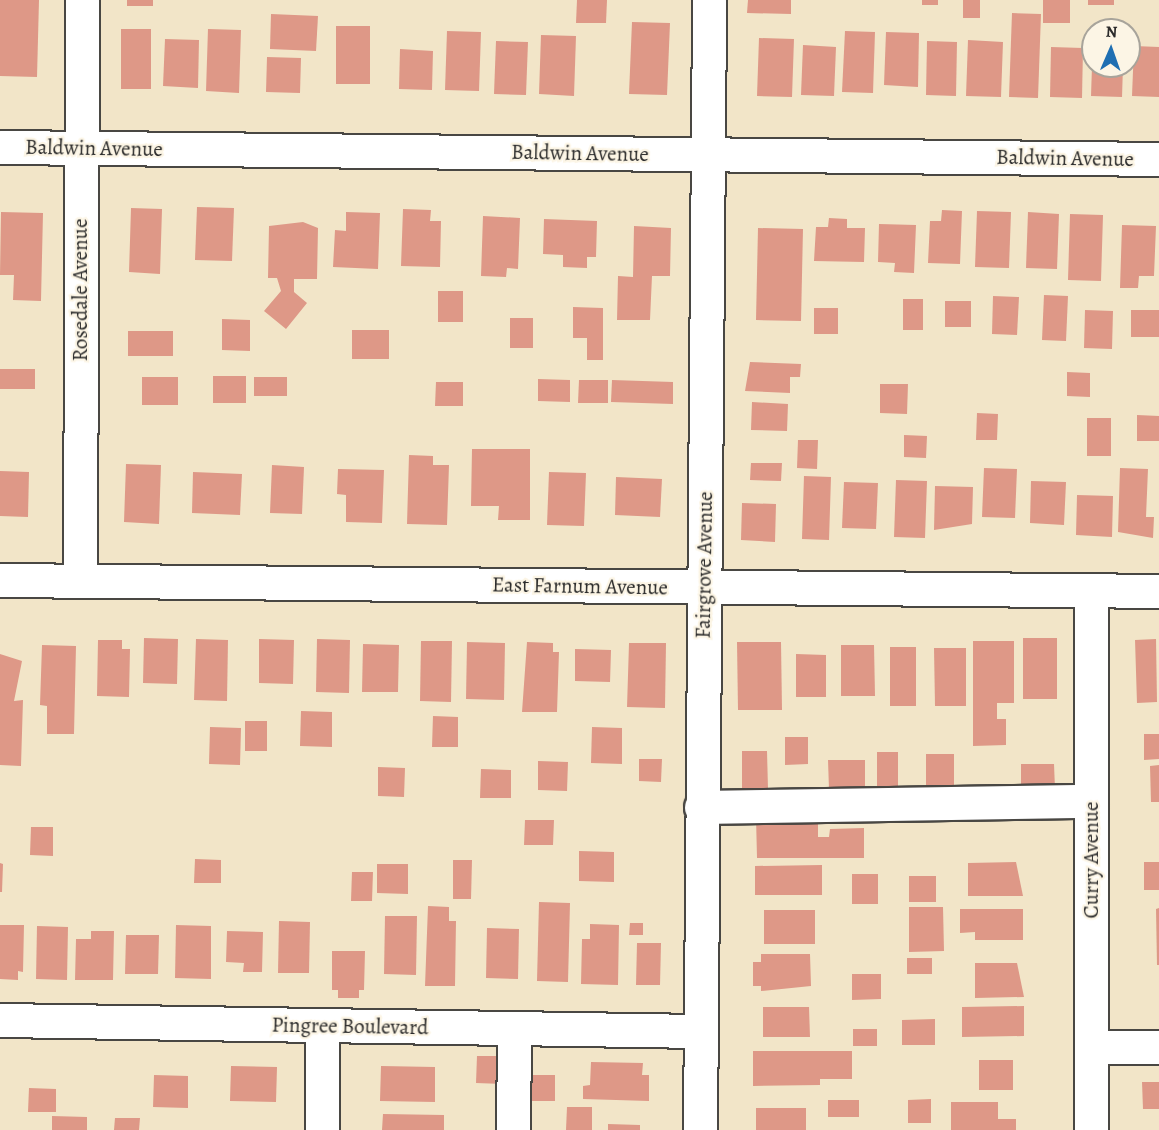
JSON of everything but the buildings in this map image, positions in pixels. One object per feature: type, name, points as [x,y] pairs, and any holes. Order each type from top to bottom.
[{"type":"street","name":"Rosedale Avenue","points":[[80,581],[82,0]]},
{"type":"street","name":"Fairgrove Avenue","points":[[700,1130],[709,0]]},
{"type":"street","name":"Baldwin Avenue","points":[[0,147],[1159,159]]},
{"type":"street","name":"East Farnum Avenue","points":[[0,580],[1159,591]]},
{"type":"street","name":"Curry Avenue","points":[[1091,591],[1091,1130]]},
{"type":"street","points":[[701,807],[1091,801]]},
{"type":"street","name":"Pingree Boulevard","points":[[0,1020],[513,1030],[700,1031]]},
{"type":"street","points":[[322,1026],[322,1130]]},
{"type":"street","points":[[513,1030],[513,1130]]},
{"type":"street","points":[[1091,1047],[1159,1047]]}]
